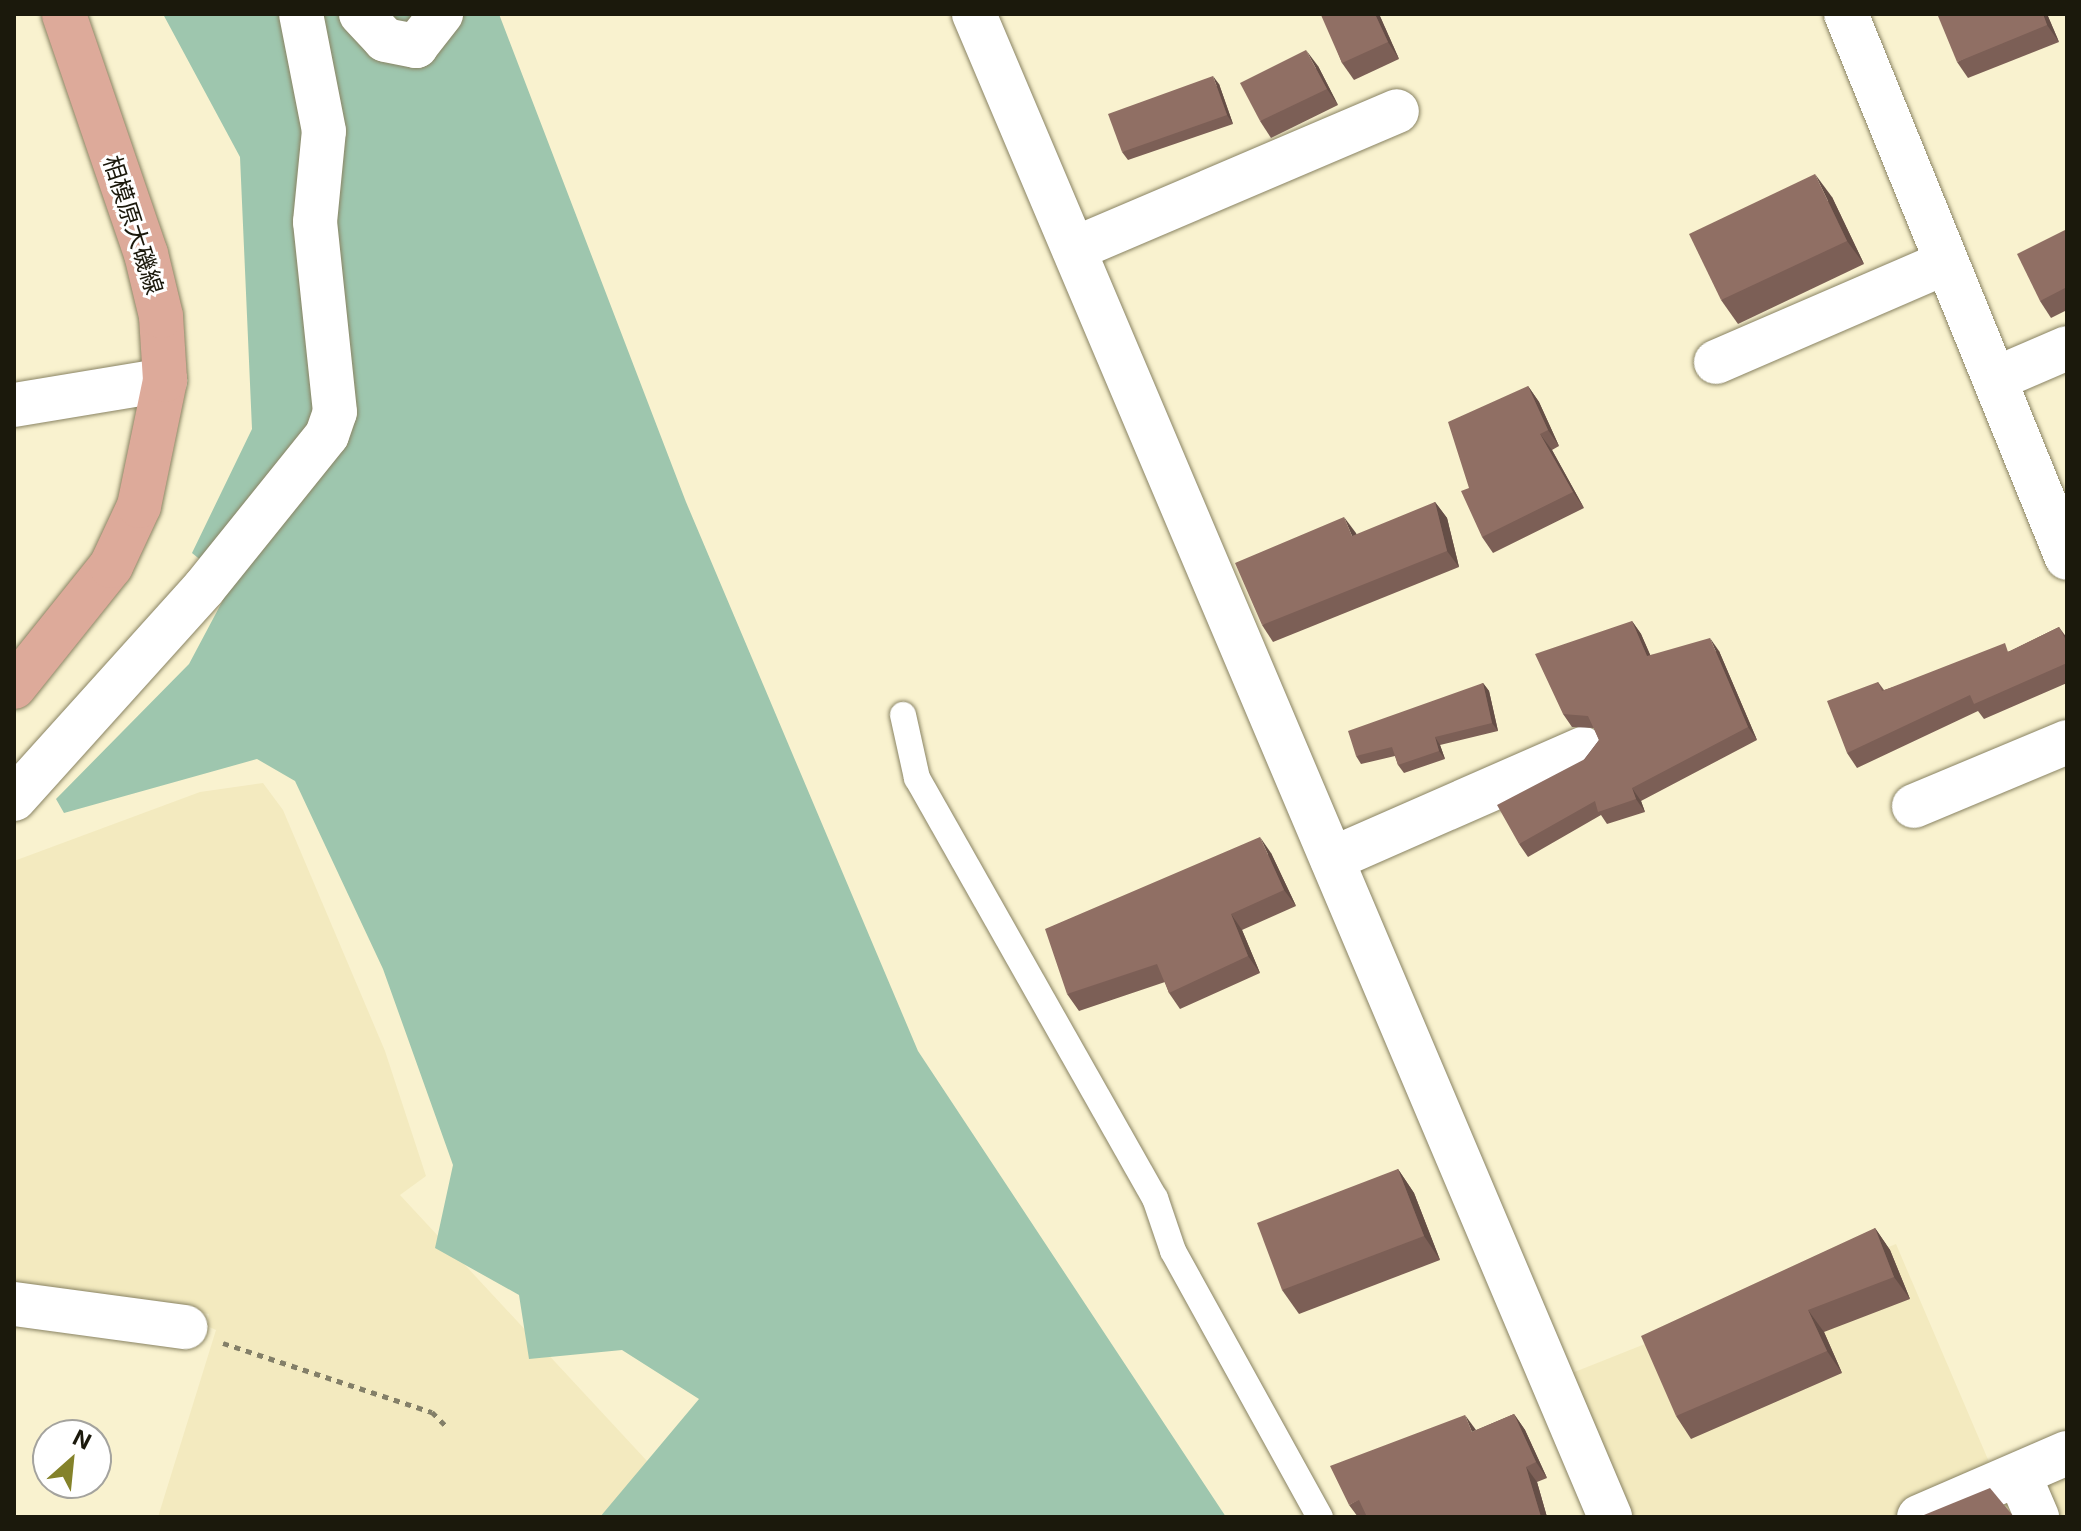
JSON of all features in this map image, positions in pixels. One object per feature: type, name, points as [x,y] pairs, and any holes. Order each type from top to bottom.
[{"type":"main road","name":"相模原大磯線","points":[[14,687],[111,566],[139,506],[165,380],[161,316],[146,254],[64,14]]},
{"type":"street","points":[[14,799],[204,588],[327,435],[335,412],[315,222],[324,131],[301,14]]},
{"type":"street","points":[[361,14],[385,40],[416,46],[441,14]]},
{"type":"street","points":[[974,14],[1610,1517]]},
{"type":"street","points":[[1846,14],[2067,558]]},
{"type":"street","points":[[1074,249],[1244,158],[1397,111]]},
{"type":"street","points":[[1716,362],[1945,263]]},
{"type":"street","points":[[1995,379],[2067,348]]},
{"type":"street","points":[[14,405],[165,380]]},
{"type":"street","points":[[1914,806],[2067,742]]},
{"type":"street","points":[[1332,859],[1555,748]]},
{"type":"street","points":[[14,1304],[185,1327]]},
{"type":"street","points":[[1919,1517],[2067,1453]]},
{"type":"street","points":[[2019,1475],[2037,1517]]},
{"type":"lane","points":[[903,715],[917,778],[1155,1198],[1173,1251],[1320,1517]]},
{"type":"path","points":[[185,1327],[328,1383],[432,1412],[445,1425]]},
{"type":"shaded area","points":[[263,783],[283,810],[385,1051],[426,1176],[400,1195],[699,1517],[158,1517],[216,1330],[207,1326],[209,1314],[14,1289],[14,861],[200,792]]},
{"type":"shaded area","points":[[1896,1244],[2004,1497],[2067,1472],[2067,1517],[1626,1517],[1562,1377]]},
{"type":"green space","points":[[163,14],[499,14],[686,502],[918,1051],[1226,1517],[600,1517],[699,1399],[622,1350],[529,1359],[519,1295],[435,1248],[453,1165],[383,969],[295,781],[257,759],[64,813],[56,799],[189,664],[231,585],[192,553],[252,429],[240,157]]},
{"type":"building","points":[[1323,14],[1375,14],[1388,42],[1342,63]]},
{"type":"building","points":[[2043,14],[2047,25],[1957,62],[1938,16]]},
{"type":"building","points":[[1306,50],[1327,89],[1260,121],[1240,83]]},
{"type":"building","points":[[1213,76],[1227,115],[1122,152],[1108,114]]},
{"type":"building","points":[[1815,174],[1847,241],[1721,300],[1689,234]]},
{"type":"building","points":[[2067,229],[2067,287],[2040,301],[2017,254]]},
{"type":"building","points":[[1528,386],[1548,430],[1540,434],[1573,492],[1482,537],[1461,491],[1469,488],[1448,422]]},
{"type":"building","points":[[1435,502],[1447,551],[1262,625],[1235,563],[1344,517],[1352,536]]},
{"type":"building","points":[[1632,621],[1647,656],[1710,638],[1748,727],[1632,788],[1636,799],[1598,812],[1595,801],[1519,844],[1497,805],[1585,759],[1599,740],[1588,716],[1563,714],[1535,654]]},
{"type":"building","points":[[2059,627],[2067,642],[2067,663],[1974,704],[1970,695],[1847,753],[1827,701],[1878,682],[1882,691],[2005,643],[2008,652]]},
{"type":"building","points":[[1483,683],[1492,723],[1435,737],[1439,751],[1398,765],[1392,747],[1356,756],[1348,731]]},
{"type":"building","points":[[1260,837],[1284,890],[1231,914],[1248,956],[1169,993],[1157,964],[1067,994],[1045,929]]},
{"type":"building","points":[[1398,1169],[1424,1236],[1282,1290],[1257,1223]]},
{"type":"building","points":[[1875,1228],[1894,1277],[1808,1310],[1827,1351],[1676,1416],[1641,1336]]},
{"type":"building","points":[[1514,1414],[1536,1462],[1526,1467],[1541,1517],[1367,1517],[1359,1500],[1349,1505],[1330,1466],[1465,1415],[1472,1432]]},
{"type":"building","points":[[1990,1488],[2014,1517],[1919,1517]]}]
